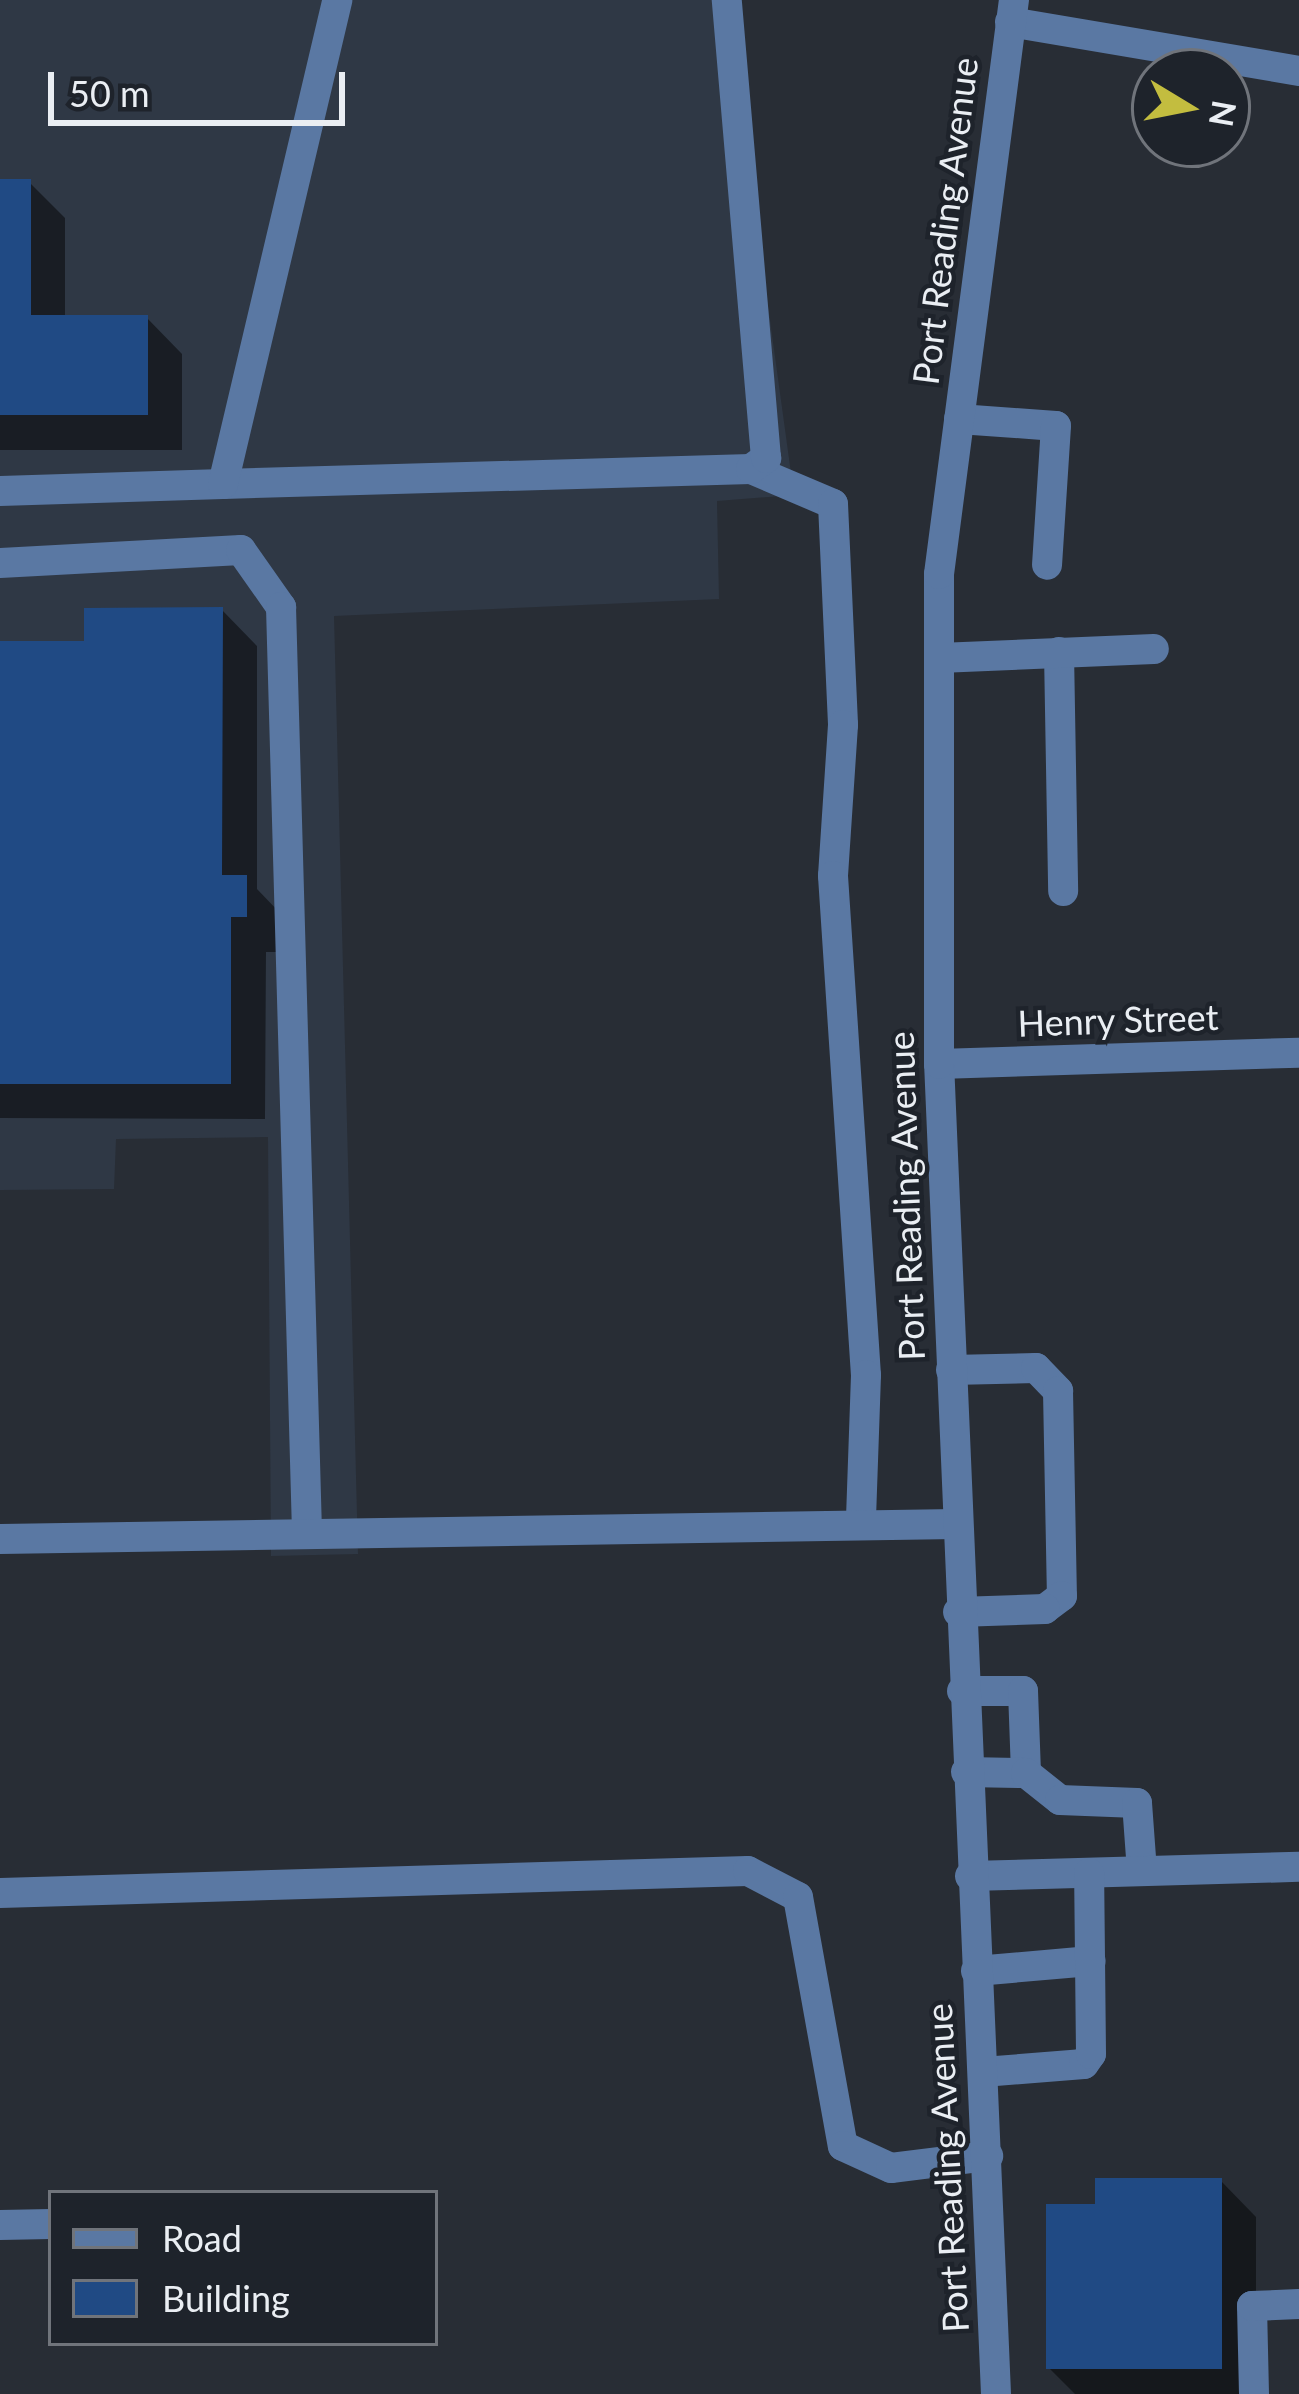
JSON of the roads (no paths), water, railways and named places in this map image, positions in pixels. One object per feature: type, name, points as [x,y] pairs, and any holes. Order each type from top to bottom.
[{"type":"street","points":[[223,484],[337,0]]},
{"type":"street","points":[[727,0],[770,442],[751,469]]},
{"type":"street","points":[[1012,11],[1299,71]]},
{"type":"street","name":"Port Reading Avenue","points":[[996,2394],[958,1612],[939,1064],[939,658],[959,419],[1012,11]]},
{"type":"street","points":[[959,419],[1056,426],[1047,565]]},
{"type":"street","points":[[0,491],[751,469],[833,504],[843,724],[832,875],[866,1376],[862,1521]]},
{"type":"street","points":[[0,563],[241,550],[281,607],[308,1531]]},
{"type":"street","points":[[939,658],[1154,649]]},
{"type":"street","points":[[1059,652],[1063,892]]},
{"type":"street","name":"Henry Street","points":[[939,1064],[1299,1053]]},
{"type":"street","points":[[951,1370],[1036,1368],[1058,1391],[1062,1596],[1045,1609],[958,1612]]},
{"type":"street","points":[[0,1539],[862,1521],[956,1524]]},
{"type":"street","points":[[962,1691],[1023,1691],[1026,1773]]},
{"type":"street","points":[[966,1772],[1026,1773],[1060,1801],[1137,1803],[1142,1871]]},
{"type":"street","points":[[970,1876],[1299,1867]]},
{"type":"street","points":[[0,1893],[748,1870],[798,1897],[843,2146],[907,2166],[988,2156]]},
{"type":"street","points":[[983,2072],[1084,2064],[1091,1961],[1089,1873]]},
{"type":"street","points":[[976,1971],[1091,1961]]},
{"type":"street","points":[[0,2225],[48,2224]]},
{"type":"street","points":[[1253,2394],[1252,2306],[1299,2304]]}]
